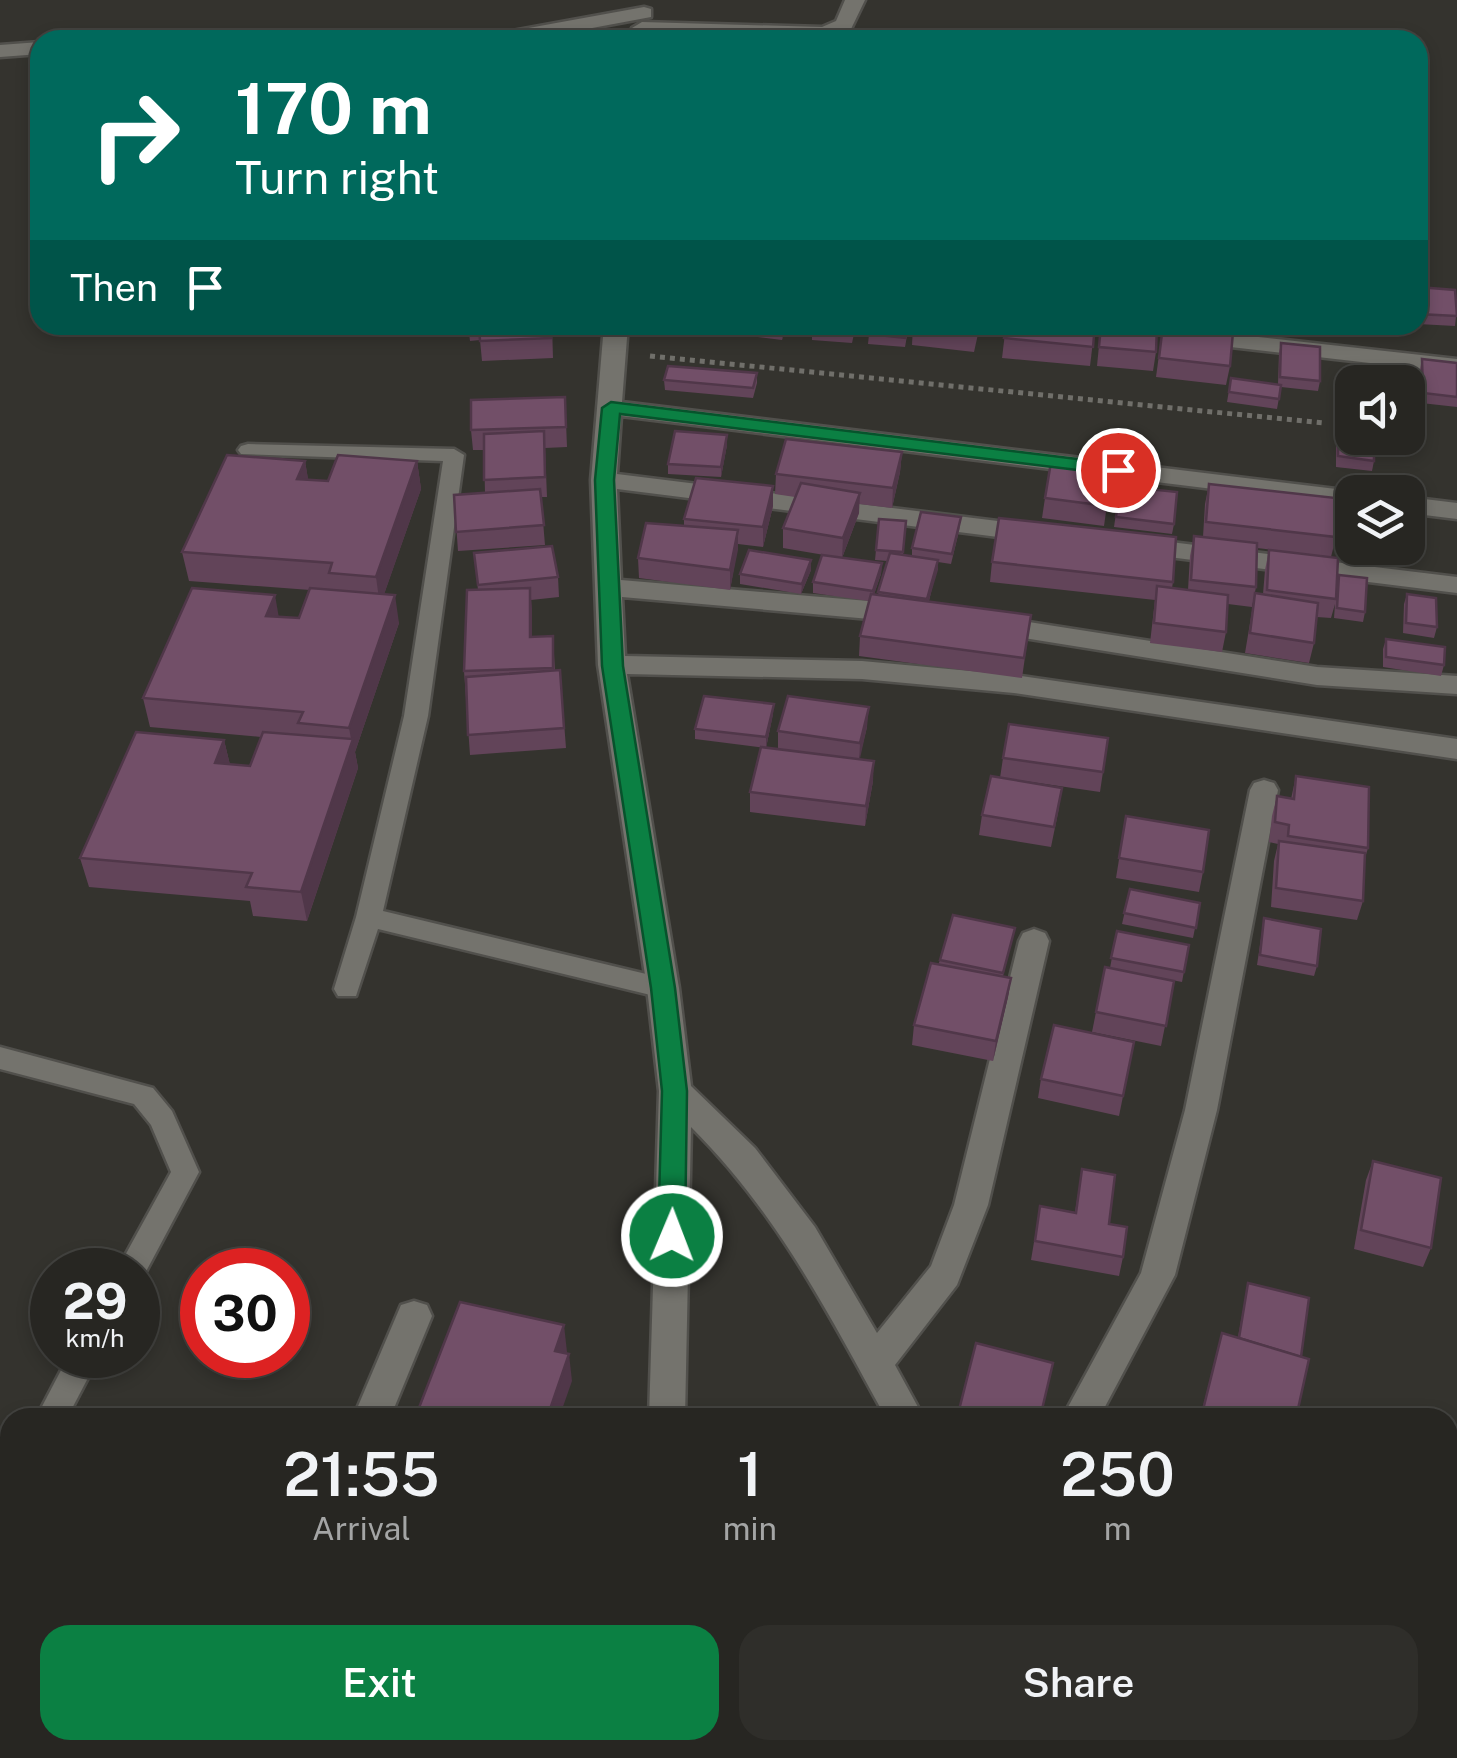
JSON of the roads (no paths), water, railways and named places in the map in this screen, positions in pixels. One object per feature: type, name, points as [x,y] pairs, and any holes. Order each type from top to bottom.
[{"type":"street","points":[[832,30],[844,25],[855,0]]},
{"type":"street","points":[[570,30],[643,20],[783,30]]},
{"type":"street","points":[[0,50],[30,48]]},
{"type":"street","points":[[1250,335],[1292,336],[1457,366]]},
{"type":"street","points":[[615,339],[604,480],[612,666],[663,988],[675,1091],[668,1408]]},
{"type":"street","points":[[611,408],[1335,496]]},
{"type":"street","points":[[604,480],[1072,538]]},
{"type":"street","points":[[1425,507],[1457,511]]},
{"type":"street","points":[[1111,542],[1457,585]]},
{"type":"street","points":[[609,587],[925,616]]},
{"type":"street","points":[[962,621],[1317,676],[1457,684]]},
{"type":"street","points":[[612,666],[862,670],[1014,684],[1457,750]]},
{"type":"street","points":[[1085,1408],[1158,1275],[1201,1110],[1264,790]]},
{"type":"street","points":[[875,1363],[945,1274],[972,1205],[1034,941]]},
{"type":"street","points":[[675,1091],[743,1158],[804,1237],[900,1408]]},
{"type":"street","points":[[375,1408],[414,1316]]},
{"type":"lane","points":[[248,450],[454,455],[416,716],[369,917],[347,989]]},
{"type":"lane","points":[[369,917],[663,988]]},
{"type":"lane","points":[[0,1058],[143,1096],[162,1119],[184,1172],[144,1248]]},
{"type":"lane","points":[[57,1408],[73,1378]]}]
